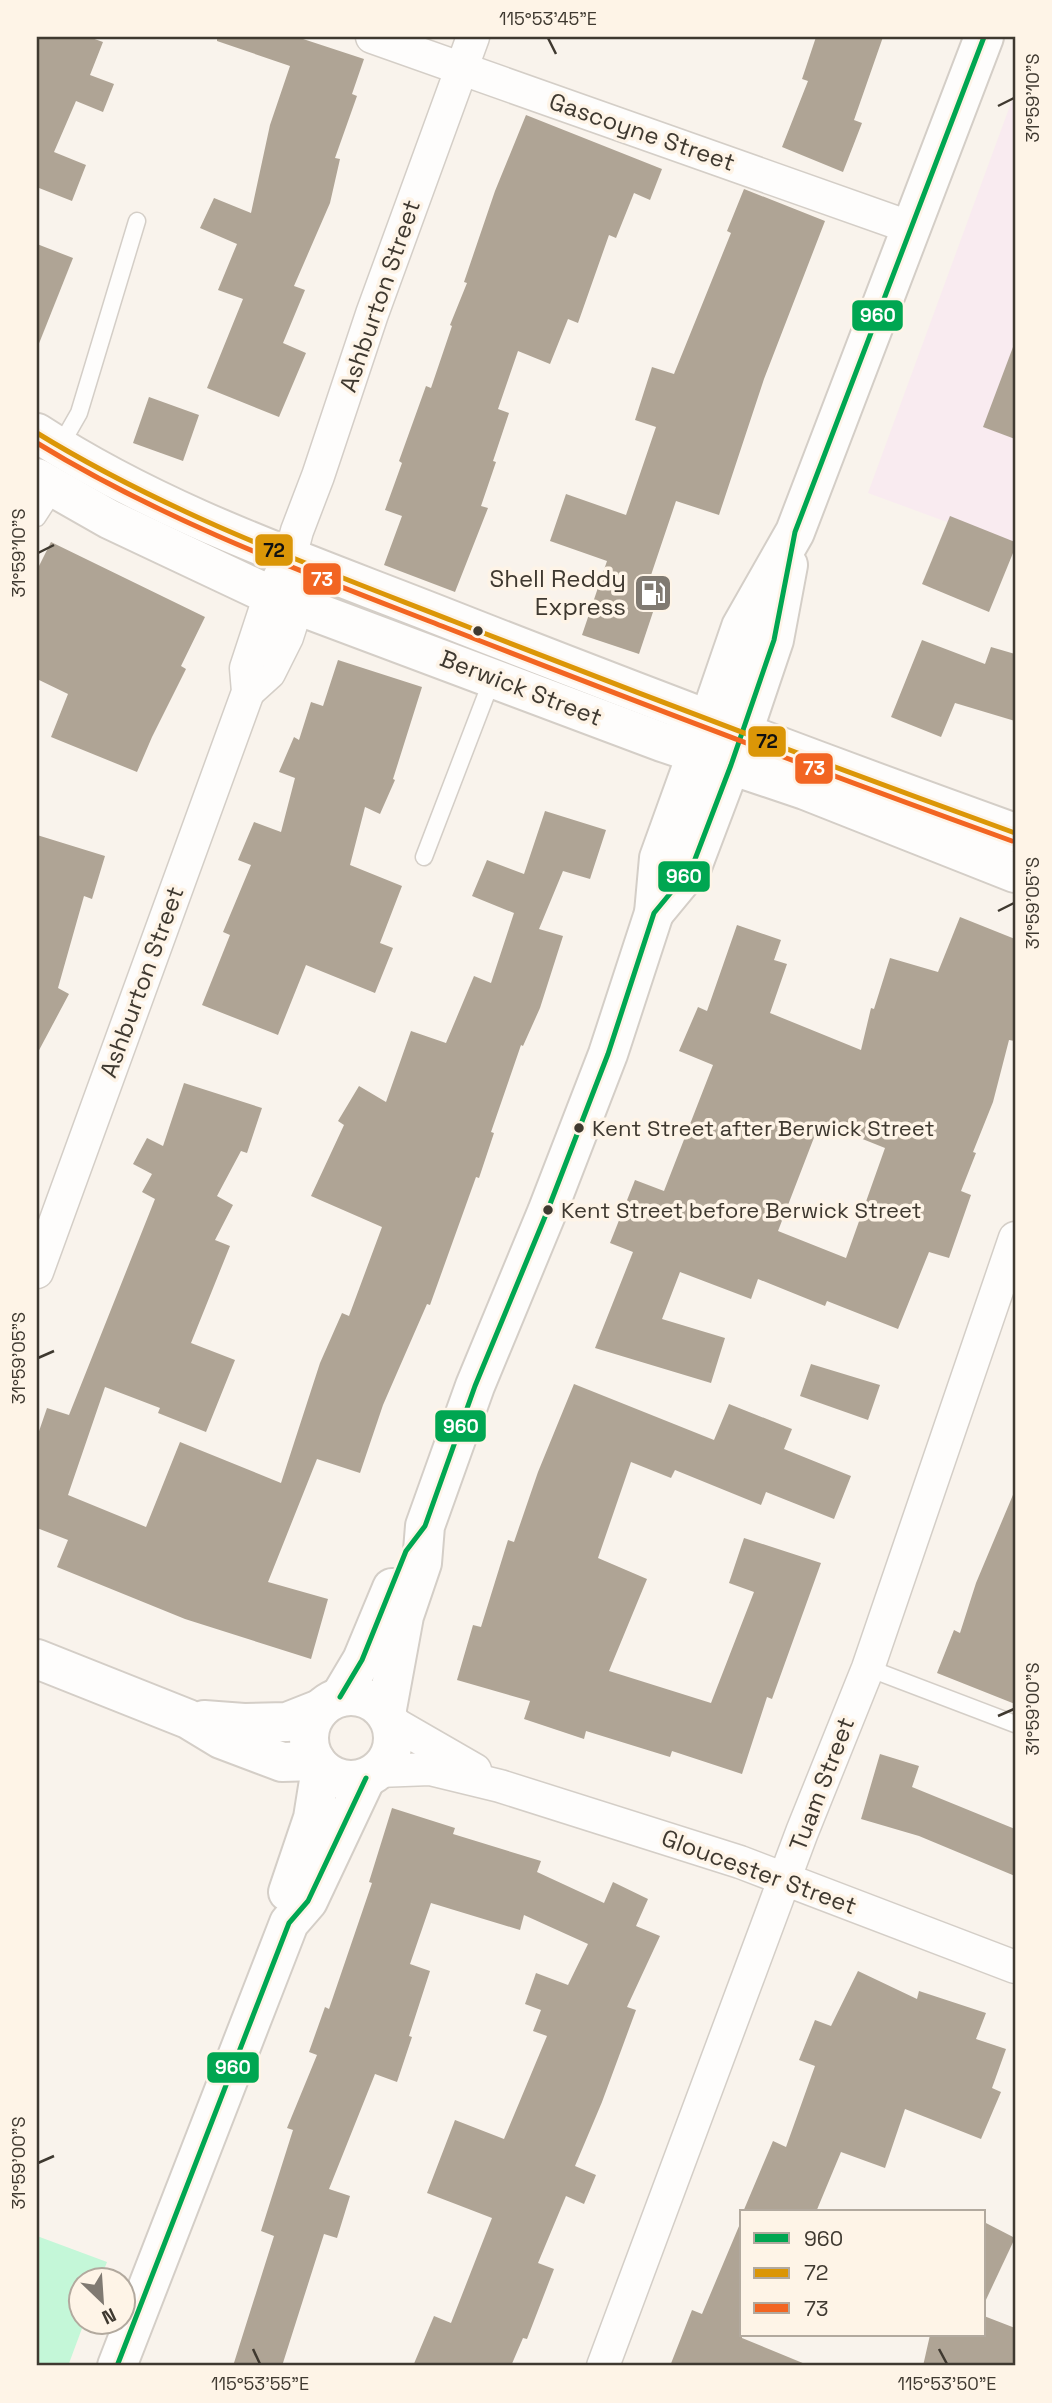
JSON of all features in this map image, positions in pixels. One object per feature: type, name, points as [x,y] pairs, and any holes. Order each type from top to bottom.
[{"type":"main road","points":[[117,2366],[289,1923],[308,1901],[372,1774],[385,1763],[394,1742],[388,1717],[404,1616],[422,1563],[425,1525],[475,1386],[547,1212],[608,1054],[654,913],[692,867],[720,742],[741,627],[795,532],[984,37]]},
{"type":"main road","name":"Berwick Street","points":[[48,441],[184,515],[290,557],[720,742],[1015,833]]},
{"type":"main road","name":"Berwick Street","points":[[43,495],[109,519],[284,600],[662,741],[720,742],[805,790],[1015,873]]},
{"type":"main road","points":[[289,1923],[282,1910],[313,1818],[319,1765],[309,1742],[313,1719],[330,1703],[362,1660],[406,1551],[425,1525]]},
{"type":"main road","points":[[37,1659],[188,1719],[221,1739],[282,1762],[319,1765],[342,1779],[372,1774]]},
{"type":"main road","points":[[188,1719],[244,1723],[287,1722],[330,1703],[361,1696],[380,1706],[388,1717]]},
{"type":"street","name":"Gascoyne Street","points":[[372,37],[912,228]]},
{"type":"street","name":"Ashburton Street","points":[[37,1272],[248,692],[269,673],[287,637],[284,600],[296,531],[318,476],[372,314],[473,37]]},
{"type":"street","name":"Tuam Street","points":[[603,2366],[802,1832],[868,1668],[1015,1238]]},
{"type":"street","name":"Gloucester Street","points":[[388,1717],[500,1786]]},
{"type":"street","name":"Gloucester Street","points":[[372,1774],[430,1769],[500,1786],[740,1862],[1015,1967]]},
{"type":"lane","points":[[48,441],[79,413],[137,221]]},
{"type":"lane","points":[[424,857],[493,677]]},
{"type":"lane","points":[[868,1668],[1015,1724]]},
{"type":"shaded area","points":[[1015,92],[1015,547],[868,493]]},
{"type":"green space","points":[[37,2236],[107,2262],[105,2266],[66,2266],[66,2336],[79,2336],[68,2366],[37,2366]]},
{"type":"building","points":[[37,37],[89,37],[103,42],[90,75],[114,84],[103,112],[76,101],[54,152],[86,165],[72,201],[39,188],[37,193]]},
{"type":"building","points":[[217,37],[297,37],[364,59],[352,94],[357,96],[335,158],[340,159],[330,203],[294,286],[305,290],[283,343],[306,353],[279,417],[207,388],[243,299],[218,290],[237,244],[200,228],[214,198],[251,213],[270,125],[290,66],[217,41]]},
{"type":"building","points":[[816,37],[883,37],[854,120],[862,123],[843,172],[782,147],[808,81],[802,79]]},
{"type":"building","points":[[526,115],[662,169],[650,200],[634,193],[616,238],[609,235],[578,323],[568,319],[550,364],[518,351],[498,409],[509,413],[481,506],[488,508],[455,592],[384,565],[402,516],[385,510],[426,386],[431,388],[495,191]]},
{"type":"building","points":[[744,189],[825,221],[764,379],[719,515],[676,501],[649,581],[662,585],[639,654],[582,635],[607,561],[550,541],[566,494],[626,515],[656,427],[635,420],[652,367],[674,374],[731,233],[727,231]]},
{"type":"building","points":[[37,244],[73,258],[38,346],[37,346]]},
{"type":"building","points":[[1013,347],[1015,348],[1015,439],[983,427]]},
{"type":"building","points":[[149,397],[199,415],[183,461],[133,443]]},
{"type":"building","points":[[950,516],[1015,542],[989,612],[922,584]]},
{"type":"building","points":[[51,542],[205,617],[181,666],[186,669],[137,772],[51,737],[68,694],[37,679],[37,570]]},
{"type":"building","points":[[922,640],[985,664],[991,647],[1015,654],[1015,721],[955,703],[941,737],[891,717]]},
{"type":"building","points":[[338,660],[422,687],[393,779],[395,780],[380,814],[365,807],[350,865],[402,886],[380,943],[393,948],[375,993],[306,965],[278,1035],[202,1005],[230,935],[223,932],[251,865],[238,860],[254,822],[281,832],[295,778],[279,772],[294,737],[299,740],[311,702],[323,706]]},
{"type":"building","points":[[545,811],[606,830],[590,879],[563,871],[539,929],[563,936],[540,1008],[523,1046],[521,1045],[491,1132],[494,1133],[479,1178],[476,1177],[430,1305],[427,1304],[383,1405],[360,1473],[317,1459],[268,1582],[328,1599],[311,1659],[185,1619],[57,1567],[68,1540],[37,1528],[37,1437],[47,1408],[69,1415],[155,1199],[142,1192],[152,1174],[133,1164],[147,1138],[163,1146],[184,1083],[262,1108],[247,1153],[241,1151],[217,1196],[233,1205],[215,1240],[230,1246],[191,1343],[235,1360],[206,1432],[158,1413],[160,1408],[105,1387],[68,1495],[146,1527],[180,1442],[281,1483],[320,1363],[342,1313],[349,1316],[382,1227],[311,1196],[344,1125],[338,1121],[359,1086],[386,1102],[411,1031],[446,1043],[474,976],[491,983],[514,913],[472,896],[487,860],[524,874]]},
{"type":"building","points":[[37,835],[105,856],[92,899],[84,896],[58,988],[69,994],[37,1054]]},
{"type":"building","points":[[960,917],[1015,939],[1015,1041],[1009,1040],[993,1102],[961,1191],[971,1195],[949,1258],[929,1252],[898,1329],[827,1301],[825,1306],[758,1279],[751,1299],[680,1272],[662,1319],[725,1338],[711,1383],[595,1348],[633,1252],[610,1243],[635,1180],[664,1191],[713,1065],[679,1051],[698,1007],[707,1011],[737,925],[781,940],[774,960],[787,964],[770,1013],[861,1050],[871,1008],[874,1009],[890,958],[938,972]],"holes":[[[820,1122],[885,1148],[846,1258],[778,1231]]]},
{"type":"building","points":[[811,1364],[880,1385],[868,1420],[800,1396]]},
{"type":"building","points":[[574,1384],[714,1440],[729,1404],[792,1429],[784,1449],[851,1476],[834,1519],[766,1492],[761,1505],[675,1470],[671,1478],[631,1462],[598,1558],[647,1579],[609,1671],[711,1703],[754,1592],[729,1583],[744,1538],[821,1563],[772,1699],[767,1697],[742,1774],[672,1751],[670,1757],[586,1731],[584,1739],[524,1719],[530,1701],[457,1680],[473,1625],[481,1627],[508,1540],[514,1542],[538,1472]]},
{"type":"building","points":[[1015,1490],[1015,1704],[937,1673],[954,1630],[960,1633],[976,1583]]},
{"type":"building","points":[[880,1754],[919,1766],[912,1787],[1015,1829],[1015,1876],[919,1836],[861,1819]]},
{"type":"building","points":[[392,1808],[455,1828],[453,1834],[541,1861],[537,1872],[604,1903],[613,1882],[648,1899],[636,1926],[660,1936],[627,2007],[636,2010],[575,2166],[596,2175],[584,2204],[566,2196],[538,2263],[554,2269],[527,2339],[523,2338],[511,2366],[413,2366],[434,2316],[451,2323],[492,2218],[427,2193],[455,2120],[504,2139],[547,2036],[533,2031],[541,2010],[525,2004],[536,1973],[568,1985],[588,1944],[524,1915],[520,1930],[431,1903],[410,1964],[430,1971],[397,2082],[375,2074],[329,2189],[350,2196],[337,2238],[324,2234],[282,2366],[233,2366],[274,2236],[261,2231],[293,2130],[287,2128],[317,2055],[309,2052],[325,2007],[329,2009],[372,1883],[369,1882]]},
{"type":"building","points":[[858,1971],[917,1999],[919,1991],[986,2013],[976,2039],[1006,2049],[992,2088],[1001,2092],[981,2139],[905,2109],[885,2168],[841,2152],[817,2210],[744,2210],[773,2141],[786,2147],[815,2066],[799,2060],[815,2020],[831,2026]]},
{"type":"building","points":[[986,2223],[1015,2238],[986,2300]]},
{"type":"building","points":[[740,2224],[740,2336],[810,2366],[670,2366],[692,2310],[702,2314]]},
{"type":"building","points":[[986,2317],[1015,2328],[1015,2366],[923,2366],[930,2336],[986,2336]]},
{"type":"transit line","name":"960","points":[[340,1697],[362,1660],[406,1551],[425,1526],[475,1386],[547,1212],[608,1054],[654,913],[692,867],[774,640],[795,532],[984,37]]},
{"type":"transit line","name":"72","points":[[37,433],[138,489],[293,558],[663,702],[1015,833]]},
{"type":"transit line","name":"73","points":[[37,443],[136,498],[289,566],[658,710],[1012,841]]},
{"type":"transit line","name":"960","points":[[117,2366],[289,1923],[308,1901],[366,1778]]},
{"type":"place","name":"Shell Reddy Express","points":[[653,593]]},
{"type":"place","name":"Kent Street after Berwick Street","points":[[579,1128]]},
{"type":"place","name":"Kent Street before Berwick Street","points":[[548,1210]]}]
